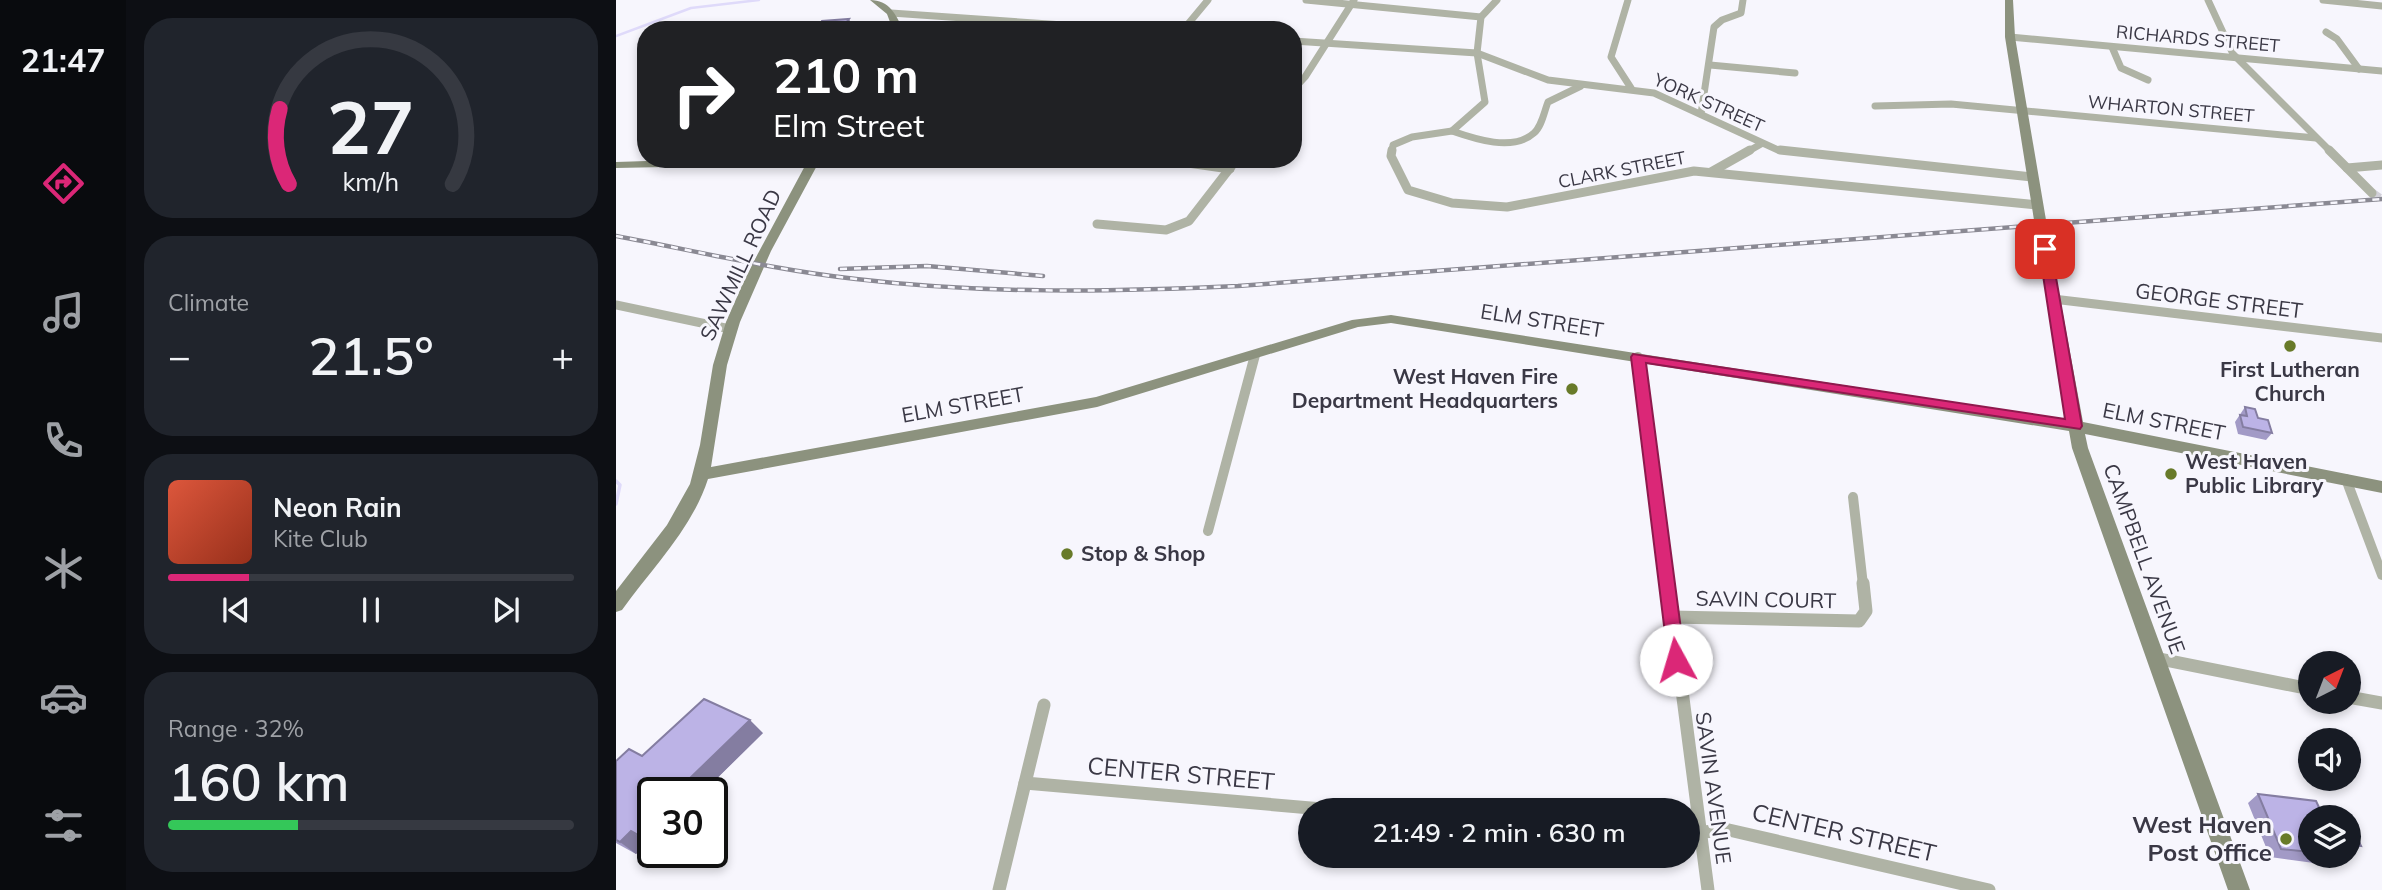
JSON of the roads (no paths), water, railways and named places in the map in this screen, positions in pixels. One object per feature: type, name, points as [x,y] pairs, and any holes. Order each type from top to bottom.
[{"type":"main road","points":[[874,0],[891,13],[894,21]]},
{"type":"main road","name":"CAMPBELL AVENUE","points":[[2009,0],[2010,37],[2074,426],[2239,890]]},
{"type":"main road","points":[[616,166],[637,165]]},
{"type":"main road","name":"SAWMILL ROAD","points":[[619,600],[673,532],[702,474],[717,377],[730,329],[810,168]]},
{"type":"main road","name":"ELM STREET","points":[[702,474],[1097,402],[1357,323],[1391,319],[2074,426],[2382,487]]},
{"type":"street","points":[[1190,21],[1208,0]]},
{"type":"street","points":[[1306,0],[1353,2],[1481,17]]},
{"type":"street","points":[[1497,0],[1481,17],[1477,52],[1485,102],[1452,131],[1474,139],[1519,140],[1535,132],[1548,102],[1583,86]]},
{"type":"street","points":[[1628,0],[1611,57],[1631,88]]},
{"type":"street","points":[[1701,114],[1714,27],[1743,11],[1743,0]]},
{"type":"street","points":[[2208,0],[2233,54],[2372,193]]},
{"type":"street","points":[[2323,0],[2380,5]]},
{"type":"street","points":[[1302,81],[1353,2]]},
{"type":"street","points":[[891,13],[1007,21]]},
{"type":"street","points":[[2326,32],[2337,39],[2359,69]]},
{"type":"street","name":"RICHARDS STREET","points":[[2010,37],[2382,71]]},
{"type":"street","name":"YORK STREET","points":[[1302,42],[1477,52],[1535,77],[1583,86],[1631,88],[1663,96],[1761,144],[1784,151],[2032,177]]},
{"type":"street","points":[[2112,47],[2121,68],[2148,80]]},
{"type":"street","points":[[1710,65],[1795,73]]},
{"type":"street","name":"WHARTON STREET","points":[[1875,106],[1951,104],[2316,138]]},
{"type":"street","name":"CLARK STREET","points":[[1452,131],[1412,137],[1393,145],[1391,156],[1408,190],[1437,201],[1507,206],[1551,200],[1674,173],[1711,172],[2038,205]]},
{"type":"street","points":[[1711,172],[1761,144]]},
{"type":"street","points":[[2347,168],[2382,165]]},
{"type":"street","points":[[1223,168],[1230,169]]},
{"type":"street","points":[[1097,224],[1166,230],[1189,221],[1230,169]]},
{"type":"street","name":"GEORGE STREET","points":[[2053,299],[2382,338]]},
{"type":"street","points":[[616,305],[730,329]]},
{"type":"street","points":[[1208,531],[1255,355]]},
{"type":"street","name":"SAVIN AVENUE","points":[[1638,357],[1691,798]]},
{"type":"street","points":[[2346,479],[2382,575]]},
{"type":"street","name":"SAVIN COURT","points":[[1671,617],[1859,621],[1866,611],[1853,497]]},
{"type":"street","points":[[2155,658],[2298,687]]},
{"type":"street","points":[[2361,699],[2382,703]]},
{"type":"street","points":[[999,890],[1044,705]]},
{"type":"street","name":"CENTER STREET","points":[[1025,783],[1298,807]]},
{"type":"street","name":"CENTER STREET","points":[[1700,832],[1729,830],[1989,890]]},
{"type":"street","name":"SAVIN AVENUE","points":[[1700,854],[1708,890]]},
{"type":"waterway","points":[[656,21],[691,8],[759,0]]},
{"type":"waterway","points":[[616,36],[637,28]]},
{"type":"waterway","points":[[616,481],[620,485],[616,504]]},
{"type":"tunnel","points":[[2372,193],[2382,200]]},
{"type":"railway","points":[[616,236],[796,271],[904,284],[999,289],[1143,290],[1238,286],[2382,199]]},
{"type":"railway","points":[[840,269],[927,266],[1043,276]]},
{"type":"place","name":"First Lutheran Church","points":[[2290,346]]},
{"type":"place","name":"West Haven Fire Department Headquarters","points":[[1572,389]]},
{"type":"place","name":"West Haven Public Library","points":[[2171,474]]},
{"type":"place","name":"Stop & Shop","points":[[1067,554]]},
{"type":"place","name":"West Haven Post Office","points":[[2286,839]]}]
